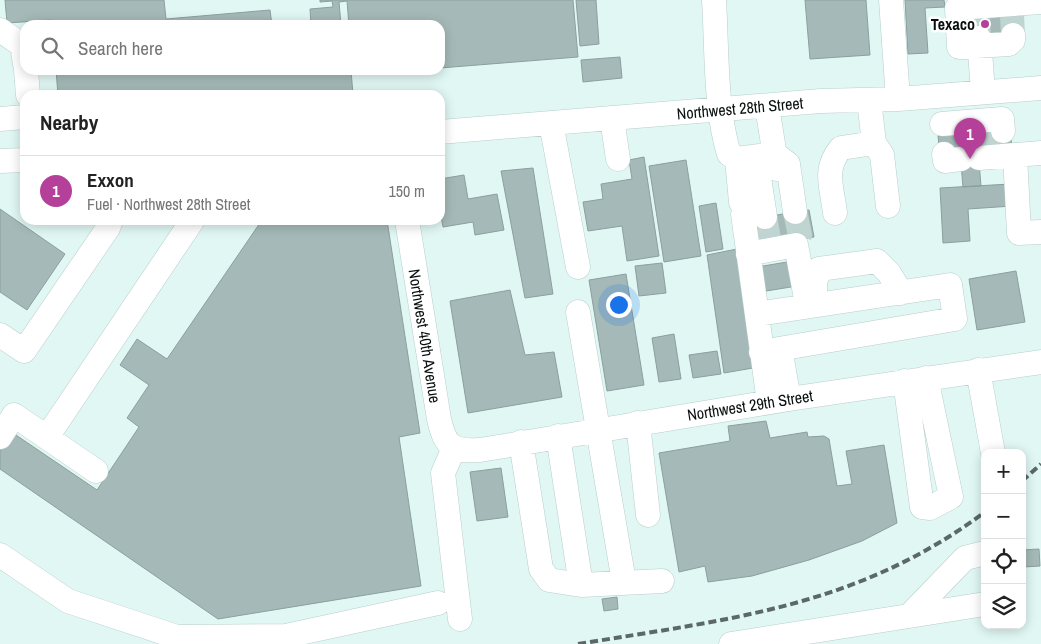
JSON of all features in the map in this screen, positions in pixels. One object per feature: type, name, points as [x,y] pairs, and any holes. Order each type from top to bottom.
[{"type":"street","points":[[714,0],[721,110],[724,139],[729,154],[756,157],[788,164],[765,212]]},
{"type":"street","points":[[891,0],[898,99]]},
{"type":"street","points":[[983,142],[995,24],[1041,2]]},
{"type":"street","points":[[0,30],[20,44]]},
{"type":"street","points":[[26,75],[28,90]]},
{"type":"street","name":"Northwest 28th Street","points":[[445,132],[820,101],[898,99],[1041,88]]},
{"type":"street","points":[[939,96],[983,142],[1019,233],[1041,232]]},
{"type":"street","points":[[869,100],[874,143],[882,155],[888,206]]},
{"type":"street","points":[[767,106],[756,157],[765,212],[780,246],[811,305]]},
{"type":"street","points":[[0,119],[20,117]]},
{"type":"street","points":[[612,119],[618,159]]},
{"type":"street","points":[[552,123],[578,267]]},
{"type":"street","points":[[983,142],[1041,154]]},
{"type":"street","points":[[835,213],[829,168],[832,158],[841,148],[874,143]]},
{"type":"street","points":[[0,161],[20,160]]},
{"type":"street","points":[[0,335],[24,351],[109,225]]},
{"type":"street","points":[[47,437],[163,261],[189,225]]},
{"type":"street","name":"Northwest 40th Avenue","points":[[408,225],[442,435],[456,449]]},
{"type":"street","points":[[779,401],[771,350],[757,314],[780,246]]},
{"type":"street","points":[[811,305],[819,269],[838,266],[877,261],[889,273],[901,293]]},
{"type":"street","points":[[757,314],[950,285],[955,319],[771,350]]},
{"type":"street","points":[[578,312],[624,582]]},
{"type":"street","name":"Northwest 29th Street","points":[[456,449],[480,450],[598,429],[916,379],[1041,362]]},
{"type":"street","points":[[978,370],[992,449]]},
{"type":"street","points":[[0,437],[14,415],[96,471]]},
{"type":"street","points":[[638,423],[648,515]]},
{"type":"street","points":[[558,436],[581,585]]},
{"type":"street","points":[[521,442],[542,569],[549,580],[581,585],[662,581]]},
{"type":"street","points":[[456,449],[443,473],[460,619]]},
{"type":"street","points":[[910,616],[965,558],[981,554]]},
{"type":"street","points":[[0,555],[68,601],[177,637],[286,636],[438,603]]},
{"type":"street","points":[[731,644],[981,605]]},
{"type":"building","points":[[5,0],[164,0],[166,19],[270,10],[271,20],[20,20],[20,22],[7,23]]},
{"type":"building","points":[[320,0],[573,0],[578,57],[445,68],[445,20],[349,20],[347,1],[339,2],[341,20],[311,20],[310,9],[333,7],[332,1],[320,2]]},
{"type":"building","points":[[576,0],[596,0],[599,44],[580,46]]},
{"type":"building","points":[[805,0],[866,0],[870,55],[810,59]]},
{"type":"building","points":[[905,0],[944,0],[945,7],[925,8],[928,53],[908,54]]},
{"type":"building","points":[[1014,15],[1015,35],[960,39],[959,19]]},
{"type":"building","points":[[620,57],[622,78],[583,82],[581,60]]},
{"type":"building","points":[[56,75],[351,75],[353,90],[58,90]]},
{"type":"building","points":[[1010,130],[1012,148],[978,150],[981,186],[963,187],[960,152],[940,154],[938,136]]},
{"type":"building","points":[[644,157],[659,256],[627,261],[622,226],[588,231],[583,202],[603,199],[601,184],[632,179],[629,160]]},
{"type":"building","points":[[686,160],[701,256],[664,262],[649,166]]},
{"type":"building","points":[[533,168],[553,294],[525,298],[501,171]]},
{"type":"building","points":[[464,175],[468,199],[497,194],[504,230],[475,235],[473,222],[443,227],[443,225],[445,225],[445,178]]},
{"type":"building","points":[[1010,184],[1012,206],[968,209],[970,241],[943,243],[940,188]]},
{"type":"building","points":[[716,203],[723,249],[706,252],[699,206]]},
{"type":"building","points":[[0,209],[20,223],[20,225],[23,225],[65,254],[27,310],[0,292]]},
{"type":"building","points":[[809,210],[814,237],[766,245],[754,241],[751,219]]},
{"type":"building","points":[[259,225],[388,225],[420,433],[399,437],[421,586],[218,619],[0,469],[0,451],[13,433],[97,490],[139,427],[127,418],[149,385],[120,365],[137,339],[167,359]]},
{"type":"building","points":[[737,249],[753,368],[724,373],[707,255]]},
{"type":"building","points":[[793,261],[797,286],[760,292],[757,267]]},
{"type":"building","points":[[662,263],[666,293],[639,296],[635,266]]},
{"type":"building","points":[[1016,271],[1025,322],[977,330],[969,279]]},
{"type":"building","points":[[626,274],[644,385],[607,391],[589,280]]},
{"type":"building","points":[[510,290],[525,355],[554,352],[562,397],[468,413],[450,301]]},
{"type":"building","points":[[674,334],[681,379],[659,382],[652,338]]},
{"type":"building","points":[[717,351],[721,374],[693,378],[689,355]]},
{"type":"building","points":[[766,421],[770,438],[807,432],[808,437],[824,436],[829,439],[837,486],[852,484],[846,451],[884,445],[897,523],[862,541],[809,560],[752,576],[708,582],[705,566],[679,572],[659,453],[730,441],[728,426]]},
{"type":"building","points":[[501,468],[508,517],[477,521],[470,472]]},
{"type":"building","points":[[1039,549],[1040,566],[1026,567],[1026,550]]},
{"type":"building","points":[[617,597],[618,609],[604,611],[602,599]]},
{"type":"tunnel","points":[[1012,15],[1013,35]]},
{"type":"tunnel","points":[[978,17],[979,38]]},
{"type":"tunnel","points":[[993,132],[994,149]]},
{"type":"tunnel","points":[[795,212],[800,235],[798,240]]},
{"type":"tunnel","points":[[765,217],[770,244]]},
{"type":"railway","points":[[1026,477],[1041,464]]},
{"type":"railway","points":[[578,644],[740,616],[791,604],[840,589],[889,569],[937,544],[981,515]]},
{"type":"place","name":"Texaco","points":[[985,24]]},
{"type":"place","name":"Exxon","points":[[970,159]]}]
